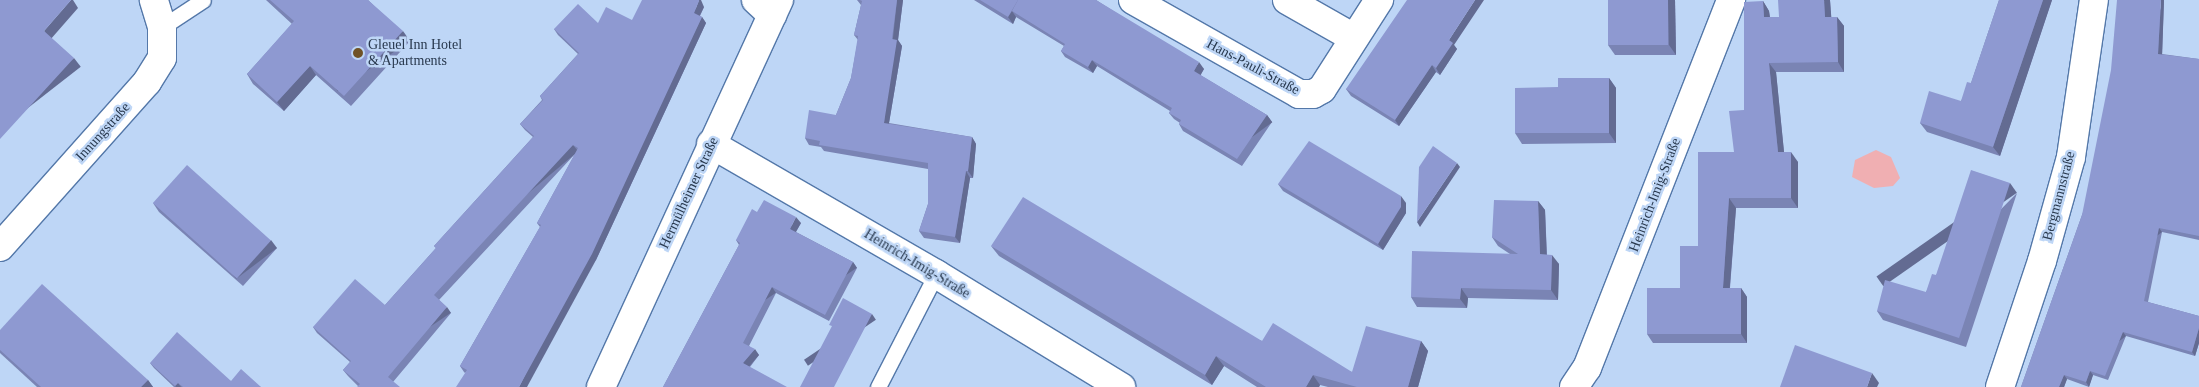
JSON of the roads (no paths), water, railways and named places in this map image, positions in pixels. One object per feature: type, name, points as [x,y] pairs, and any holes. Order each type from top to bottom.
[{"type":"street","name":"Innungstraße","points":[[0,247],[147,82],[162,58],[162,26],[154,0]]},
{"type":"street","name":"Hans-Pauli-Straße","points":[[1133,0],[1299,94],[1313,94],[1322,90],[1379,0]]},
{"type":"street","points":[[1287,0],[1354,38]]},
{"type":"street","name":"Heinrich-Imig-Straße","points":[[1574,387],[1587,368],[1731,0]]},
{"type":"street","name":"Bergmannstraße","points":[[2000,387],[2040,269],[2071,157],[2094,0]]},
{"type":"street","name":"Hermülheimer Straße","points":[[600,387],[711,144],[769,5]]},
{"type":"street","name":"Heinrich-Imig-Straße","points":[[711,144],[936,274],[1121,387]]},
{"type":"lane","points":[[162,26],[203,0]]},
{"type":"lane","points":[[878,387],[936,274]]},
{"type":"place","name":"Gleuel Inn Hotel & Apartments","points":[[358,53]]}]
